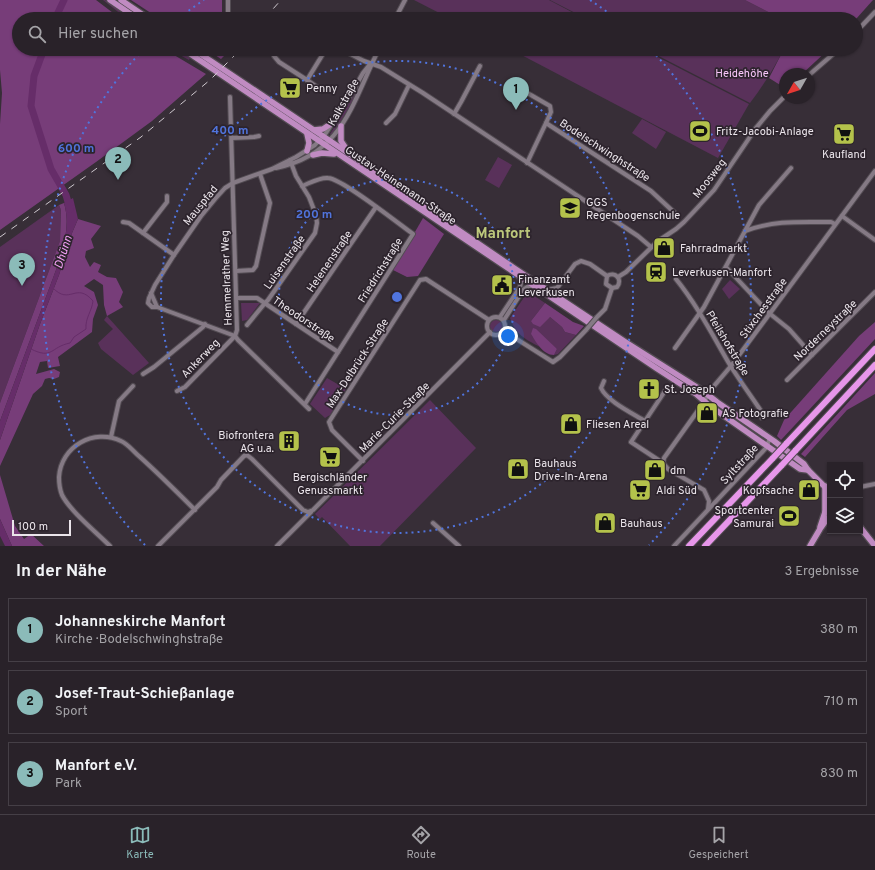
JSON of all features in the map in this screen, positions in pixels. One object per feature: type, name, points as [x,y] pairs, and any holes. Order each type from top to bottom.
[{"type":"highway","points":[[689,546],[875,349]]},
{"type":"highway","points":[[705,546],[875,365]]},
{"type":"main road","points":[[110,0],[128,12]]},
{"type":"main road","points":[[121,0],[139,12]]},
{"type":"main road","name":"Gustav-Heinemann-Straße","points":[[193,56],[324,146],[681,384],[800,468],[808,470]]},
{"type":"main road","name":"Gustav-Heinemann-Straße","points":[[204,56],[351,155],[454,228],[626,343],[689,381],[804,464],[808,470],[827,487]]},
{"type":"main road","points":[[314,130],[323,129],[332,123]]},
{"type":"main road","points":[[341,126],[341,140],[351,155]]},
{"type":"main road","points":[[307,134],[309,143],[307,151]]},
{"type":"main road","points":[[312,155],[325,153],[337,154]]},
{"type":"main road","points":[[810,546],[820,529],[821,520],[827,515]]},
{"type":"main road","points":[[863,532],[875,546]]},
{"type":"street","points":[[228,0],[228,12]]},
{"type":"street","points":[[399,12],[405,0]]},
{"type":"street","points":[[863,25],[875,12]]},
{"type":"street","points":[[274,56],[279,62],[321,90]]},
{"type":"street","points":[[307,80],[322,56]]},
{"type":"street","points":[[354,56],[381,67],[454,114],[638,236],[651,248]]},
{"type":"street","name":"Kalkstraße","points":[[319,142],[324,137],[375,56]]},
{"type":"street","points":[[815,70],[831,56]]},
{"type":"street","name":"Kalkstraße","points":[[324,146],[341,126],[359,94],[369,72],[371,63]]},
{"type":"street","points":[[454,114],[480,66]]},
{"type":"street","points":[[386,123],[395,114],[409,85]]},
{"type":"street","name":"Bodelschwinghstraße","points":[[516,87],[550,106],[551,112],[546,123],[651,191],[678,214],[673,219]]},
{"type":"street","name":"Hemmelrather Weg","points":[[230,97],[236,270],[237,330],[235,336],[309,409]]},
{"type":"street","name":"Moosweg","points":[[618,277],[626,272],[651,248],[684,222],[714,190],[756,128],[779,102]]},
{"type":"street","points":[[526,163],[546,123]]},
{"type":"street","points":[[232,138],[254,138],[259,136]]},
{"type":"street","name":"Mauspfad","points":[[291,162],[319,142]]},
{"type":"street","name":"Mauspfad","points":[[205,324],[157,307],[153,301],[151,292],[189,232],[210,205],[226,188],[233,183],[312,155],[324,146]]},
{"type":"street","name":"Luisenstraße","points":[[247,325],[268,300],[315,233],[317,223],[316,214],[291,162]]},
{"type":"street","points":[[675,348],[700,313],[759,204],[791,168]]},
{"type":"street","name":"Stixchesstraße","points":[[663,463],[667,453],[708,395],[875,171]]},
{"type":"street","points":[[236,270],[253,270],[256,266],[270,203],[260,174]]},
{"type":"street","name":"Friedrichstraße","points":[[302,186],[322,179],[331,178],[336,180],[413,234],[304,404]]},
{"type":"street","points":[[143,233],[167,202],[166,196]]},
{"type":"street","name":"Helenenstraße","points":[[296,324],[376,207]]},
{"type":"street","points":[[842,216],[875,240]]},
{"type":"street","points":[[123,222],[129,222],[174,255]]},
{"type":"street","points":[[745,231],[762,225],[779,222],[831,222],[835,224]]},
{"type":"street","points":[[547,290],[557,288],[575,264],[581,261],[590,264],[607,276]]},
{"type":"street","points":[[726,267],[769,313],[789,329],[812,355]]},
{"type":"street","points":[[613,274],[618,277],[620,282],[619,285],[612,288],[606,284],[607,276],[613,274]]},
{"type":"street","points":[[502,318],[520,287],[521,282],[519,277]]},
{"type":"street","name":"Max-Delbrück-Straße","points":[[363,461],[332,430],[330,422],[420,280],[426,279],[430,281],[489,320]]},
{"type":"street","name":"Pfeilshofstraße","points":[[676,279],[700,313],[731,366],[761,411],[762,418]]},
{"type":"street","points":[[502,318],[524,290],[527,287],[533,286]]},
{"type":"street","points":[[557,288],[560,298]]},
{"type":"street","points":[[504,331],[553,362],[560,357],[586,330],[605,308],[612,288]]},
{"type":"street","name":"Norderneystraße","points":[[787,380],[875,292]]},
{"type":"street","name":"Theodorstraße","points":[[236,298],[256,298],[338,352]]},
{"type":"street","points":[[495,316],[502,318],[506,325],[504,331],[497,335],[490,332],[487,325],[489,320],[495,316]]},
{"type":"street","points":[[143,374],[159,363],[205,324],[235,336]]},
{"type":"street","name":"Marie-Curie-Straße","points":[[277,546],[490,332]]},
{"type":"street","name":"Ankerweg","points":[[177,391],[185,386],[235,336]]},
{"type":"street","points":[[604,381],[601,388],[603,392],[615,402],[644,421]]},
{"type":"street","points":[[111,438],[119,401],[133,386]]},
{"type":"street","points":[[667,388],[631,442],[663,463],[668,469],[704,490],[708,497],[708,509]]},
{"type":"street","points":[[110,546],[69,505],[62,494],[59,483],[62,463],[73,446],[81,441],[105,436],[122,442],[131,448],[195,510]]},
{"type":"street","name":"Syltstraße","points":[[674,546],[768,445],[770,438]]},
{"type":"street","points":[[158,546],[217,487],[220,480],[241,458],[247,456],[304,510],[310,512]]},
{"type":"street","points":[[863,486],[875,484]]},
{"type":"street","name":"Syltstraße","points":[[708,497],[719,499]]},
{"type":"street","points":[[433,523],[455,545]]},
{"type":"green space","points":[[103,0],[123,12],[118,12]]},
{"type":"green space","points":[[414,0],[549,0],[572,12],[437,12]]},
{"type":"green space","points":[[550,0],[745,0],[768,12],[573,12]]},
{"type":"green space","points":[[182,56],[187,56],[190,58],[189,60]]},
{"type":"green space","name":"Fritz-Jacobi-Anlage","points":[[523,56],[656,56],[749,104],[718,158]]},
{"type":"green space","name":"Heidehöhe","points":[[659,56],[780,56],[750,103]]},
{"type":"green space","points":[[365,73],[353,101],[332,135],[330,134],[353,97]]},
{"type":"green space","points":[[642,119],[666,132],[656,149],[632,133]]},
{"type":"green space","points":[[498,157],[512,165],[499,188],[485,180]]},
{"type":"green space","points":[[59,205],[61,210],[60,241],[0,403],[0,247]]},
{"type":"green space","points":[[730,280],[740,289],[729,299],[722,289]]},
{"type":"green space","points":[[527,293],[530,293],[545,303],[531,321],[550,317],[562,327],[565,332],[576,335],[558,354],[554,355],[557,349],[531,334],[540,347],[525,339],[518,333],[512,324],[510,318]]},
{"type":"green space","points":[[241,303],[260,303],[247,320],[242,321]]},
{"type":"green space","points":[[107,316],[149,363],[133,375],[101,349],[98,343],[113,329],[104,320]]},
{"type":"green space","points":[[496,320],[500,322],[502,326],[500,330],[496,332],[492,330],[490,326],[492,322]]},
{"type":"green space","points":[[327,378],[346,389],[330,415],[325,418],[310,404]]},
{"type":"green space","points":[[430,400],[476,448],[380,546],[350,546],[322,517],[320,519],[315,514]]},
{"type":"shaded area","points":[[0,0],[96,0],[112,12],[12,12],[12,56],[176,56],[206,74],[152,121],[0,230],[0,124],[2,93],[0,70]]},
{"type":"shaded area","points":[[131,0],[222,0],[222,12],[149,12]]},
{"type":"shaded area","points":[[745,0],[873,0],[862,12],[768,12]]},
{"type":"shaded area","points":[[216,56],[224,56],[221,59]]},
{"type":"shaded area","points":[[780,56],[821,56],[808,68],[779,68],[779,84],[769,78]]},
{"type":"shaded area","points":[[64,203],[67,220],[61,254],[0,421],[0,403],[60,241],[61,210],[59,205]]},
{"type":"shaded area","points":[[423,218],[444,234],[418,276],[407,277],[393,270]]},
{"type":"shaded area","points":[[78,219],[101,226],[91,239],[94,248],[86,251],[85,257],[90,267],[94,262],[101,265],[98,272],[107,277],[116,278],[123,292],[119,302],[123,307],[107,316],[104,305],[103,285],[94,279],[84,286],[94,292],[98,305],[93,319],[92,332],[58,357],[60,366],[48,368],[47,361],[40,362],[36,374],[54,369],[60,372],[59,377],[54,379],[45,379],[42,386],[33,394],[0,466],[0,440]]},
{"type":"shaded area","points":[[545,303],[573,322],[584,326],[576,335],[565,332],[562,327],[550,317],[540,327],[533,324],[531,321]]},
{"type":"shaded area","points":[[875,322],[875,339],[781,440],[777,436],[784,420],[859,336]]},
{"type":"shaded area","points":[[533,328],[536,329],[557,349],[554,355],[546,353],[538,344],[531,334]]},
{"type":"shaded area","points":[[875,373],[875,394],[847,410],[805,457],[801,454]]},
{"type":"shaded area","points":[[0,475],[15,526],[24,539],[31,534],[44,546],[12,546],[0,519]]},
{"type":"water","points":[[73,198],[78,219],[0,440],[0,421],[56,270],[63,246],[67,220],[64,203]]},
{"type":"water","points":[[0,519],[12,546],[5,546],[0,536]]},
{"type":"waterway","name":"Dhünn","points":[[58,12],[64,0]]},
{"type":"waterway","name":"Dhünn","points":[[41,56],[34,76],[31,106],[51,169],[66,195],[70,209]]},
{"type":"waterway","points":[[31,349],[44,353],[51,352],[70,343],[74,337],[86,329],[93,301],[87,295],[82,293],[64,295],[53,288]]},
{"type":"railway","points":[[270,12],[281,0]]},
{"type":"railway","points":[[0,237],[141,137],[210,80],[234,56]]},
{"type":"place","name":"Penny","points":[[290,88]]},
{"type":"place","name":"Johanneskirche Manfort","points":[[516,110]]},
{"type":"place","name":"Fritz-Jacobi-Anlage","points":[[700,131]]},
{"type":"place","name":"Kaufland","points":[[844,134]]},
{"type":"place","name":"Josef-Traut-Schießanlage","points":[[118,180]]},
{"type":"place","name":"GGS Regenbogenschule","points":[[570,208]]},
{"type":"place","name":"Fahrradmarkt","points":[[664,248]]},
{"type":"place","name":"Leverkusen-Manfort","points":[[656,272]]},
{"type":"place","name":"Finanzamt Leverkusen","points":[[502,285]]},
{"type":"place","name":"Manfort e.V.","points":[[22,286]]},
{"type":"place","name":"St. Joseph","points":[[649,389]]},
{"type":"place","name":"AS Fotografie","points":[[707,413]]},
{"type":"place","name":"Fliesen Areal","points":[[571,424]]},
{"type":"place","name":"Biofrontera AG u.a.","points":[[289,441]]},
{"type":"place","name":"Bergischländer Genussmarkt","points":[[330,457]]},
{"type":"place","name":"Bauhaus Drive-In-Arena","points":[[518,469]]},
{"type":"place","name":"dm","points":[[655,470]]},
{"type":"place","name":"Aldi Süd","points":[[640,490]]},
{"type":"place","name":"Kopfsache","points":[[809,490]]},
{"type":"place","name":"Sportcenter Samurai","points":[[789,516]]},
{"type":"place","name":"Bauhaus","points":[[605,523]]},
{"type":"district","name":"Manfort","points":[[503,233]]}]
